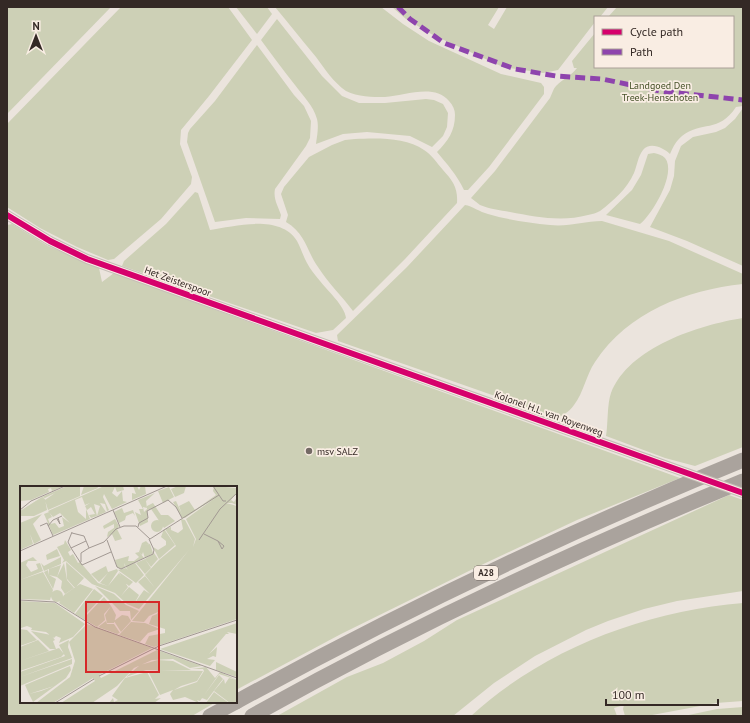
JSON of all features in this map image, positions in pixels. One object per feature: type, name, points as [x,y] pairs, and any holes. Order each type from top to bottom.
[{"type":"highway","name":"A28","points":[[237,701],[339,646],[550,542],[671,489],[743,460]]},
{"type":"highway","name":"A28","points":[[252,716],[349,663],[475,600],[618,534],[743,481]]},
{"type":"highway","name":"A28","points":[[210,716],[234,703]]},
{"type":"street","name":"Het Zeisterspoor","points":[[7,215],[50,242],[87,259],[348,352]]},
{"type":"street","name":"Kolonel H.L. van Royenweg","points":[[348,352],[743,494]]},
{"type":"green space","points":[[7,7],[111,7],[7,114]]},
{"type":"green space","points":[[121,7],[228,7],[252,40],[181,130],[180,144],[192,177],[191,184],[161,219],[114,259],[108,260],[77,247],[40,228],[7,207],[7,124]]},
{"type":"green space","points":[[236,7],[267,7],[272,14],[257,34]]},
{"type":"green space","points":[[275,7],[381,7],[429,41],[501,74],[541,83],[544,87],[544,94],[489,167],[468,190],[464,190],[448,165],[437,152],[448,140],[454,126],[455,111],[449,101],[443,96],[427,92],[385,97],[370,97],[360,96],[346,91],[337,84]]},
{"type":"green space","points":[[392,7],[499,7],[488,25],[494,29],[507,7],[608,7],[601,16],[594,16],[594,23],[558,70],[543,73],[503,67],[433,35],[406,19]]},
{"type":"green space","name":"Landgoed Den Treek-Henschoten","points":[[617,7],[743,7],[743,106],[736,107],[730,115],[716,124],[696,129],[682,136],[675,144],[670,154],[657,146],[646,147],[640,155],[634,173],[628,184],[615,199],[600,211],[578,217],[549,218],[487,208],[480,205],[471,198],[495,171],[550,98],[555,87],[577,68],[574,68],[572,61],[594,34],[594,68],[734,68],[734,16],[609,16]]},
{"type":"green space","points":[[277,19],[322,76],[342,96],[359,103],[385,103],[426,99],[434,100],[443,104],[448,113],[447,127],[443,136],[432,147],[410,136],[367,132],[343,134],[316,144],[318,122],[313,109],[261,40]]},
{"type":"green space","points":[[257,45],[294,95],[304,106],[311,121],[310,138],[306,146],[275,189],[275,199],[281,215],[280,219],[246,218],[215,222],[187,142],[188,133],[215,101]]},
{"type":"green space","points":[[743,108],[743,266],[687,241],[650,227],[670,190],[674,176],[675,161],[681,146],[693,137],[716,132],[725,128],[735,119]]},
{"type":"green space","points":[[391,139],[409,143],[424,150],[430,154],[450,178],[456,189],[457,203],[405,259],[353,311],[322,273],[302,237],[286,222],[288,215],[281,194],[284,187],[309,157],[332,145],[345,140]]},
{"type":"green space","points":[[654,153],[665,158],[668,165],[668,173],[662,193],[651,212],[640,224],[606,215],[632,190],[641,175],[648,154]]},
{"type":"green space","points":[[195,192],[198,193],[210,230],[256,224],[280,227],[289,233],[297,241],[310,268],[339,303],[345,313],[346,318],[333,330],[316,333],[122,266],[124,261],[166,224]]},
{"type":"green space","points":[[465,205],[496,216],[542,224],[564,225],[602,221],[669,241],[743,274],[743,284],[722,287],[680,298],[660,306],[641,317],[608,345],[589,372],[580,395],[574,405],[558,418],[338,341],[337,335],[407,267]]},
{"type":"green space","points":[[12,224],[48,246],[99,268],[102,282],[114,273],[680,478],[577,520],[475,568],[341,634],[237,689],[237,486],[20,486],[20,703],[214,703],[192,716],[7,716],[7,225]]},
{"type":"green space","points":[[743,318],[743,447],[695,466],[665,458],[606,436],[611,393],[620,377],[633,363],[649,351],[667,341],[706,326]]},
{"type":"green space","points":[[729,495],[743,500],[743,591],[677,601],[644,609],[586,630],[535,656],[494,683],[453,716],[277,716],[347,677],[383,663],[424,641],[457,620]]},
{"type":"green space","points":[[743,603],[743,701],[716,703],[647,716],[625,716],[623,709],[624,705],[614,708],[617,716],[471,716],[500,692],[531,671],[563,653],[598,637],[669,615],[706,607]]},
{"type":"green space","points":[[743,707],[743,716],[684,716],[717,709]]},
{"type":"marked path","points":[[398,7],[410,19],[444,43],[515,69],[556,76],[602,79],[660,91],[743,100]]},
{"type":"cycle path","points":[[7,215],[50,241],[87,259],[743,493]]},
{"type":"place","name":"msv SALZ","points":[[309,451]]}]
